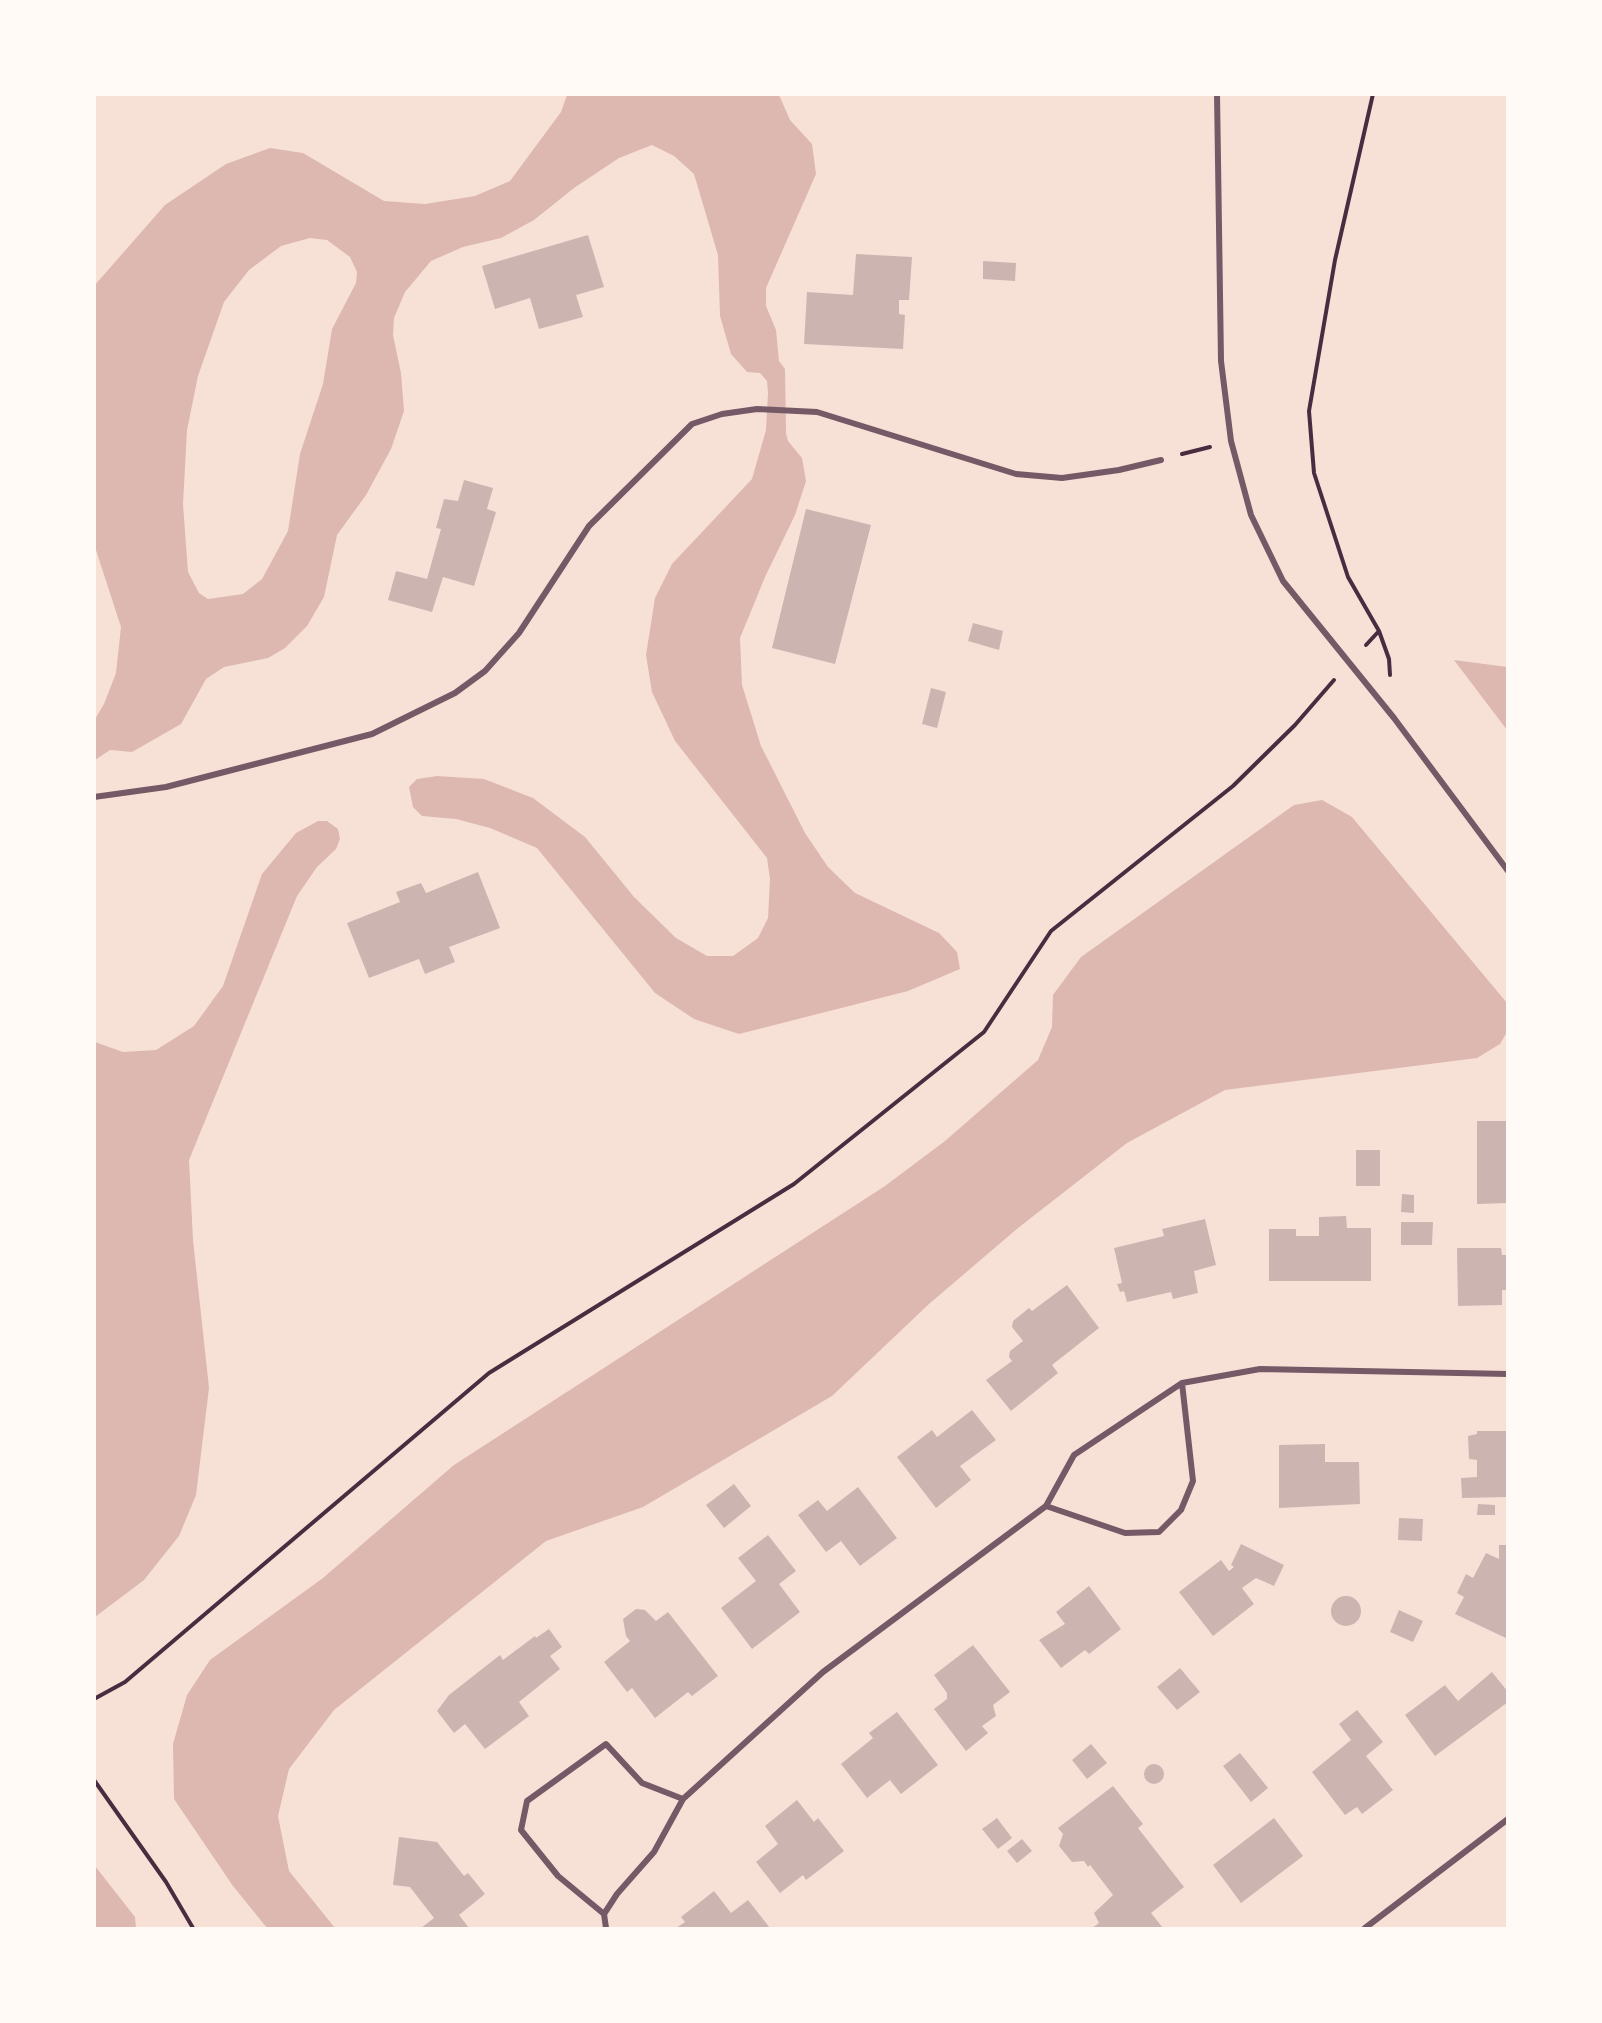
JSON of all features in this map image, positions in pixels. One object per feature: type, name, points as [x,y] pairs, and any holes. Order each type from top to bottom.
[{"type":"street","points":[[1217,94],[1221,361],[1231,441],[1251,515],[1282,581],[1349,663],[1508,871]]},
{"type":"street","points":[[94,797],[166,787],[372,734],[455,693],[485,671],[519,633],[589,526],[692,424],[722,414],[757,409],[817,412],[1016,474],[1062,478],[1119,471],[1161,460]]},
{"type":"street","points":[[606,1929],[604,1914],[617,1894],[654,1852],[683,1799],[823,1672],[1046,1506],[1074,1455],[1182,1383],[1260,1369],[1508,1374]]},
{"type":"street","points":[[1046,1506],[1125,1533],[1159,1532],[1181,1510],[1193,1481],[1182,1383]]},
{"type":"street","points":[[604,1914],[558,1876],[521,1830],[527,1801],[606,1744],[642,1783],[683,1799]]},
{"type":"street","points":[[1365,1929],[1508,1819]]},
{"type":"path","points":[[94,1699],[125,1682],[489,1373],[794,1184],[984,1032],[1051,931],[1233,786],[1295,725],[1379,631],[1348,577],[1314,473],[1310,411],[1335,260],[1373,94]]},
{"type":"path","points":[[1161,460],[1231,441]]},
{"type":"path","points":[[94,1780],[166,1882],[193,1929]]},
{"type":"shaded area","points":[[567,95],[779,95],[790,120],[812,144],[816,174],[766,288],[766,306],[776,330],[779,361],[785,369],[786,433],[788,441],[802,458],[806,481],[795,515],[765,577],[740,638],[742,685],[761,746],[805,833],[828,867],[855,893],[939,933],[957,952],[960,969],[908,991],[739,1034],[694,1019],[655,993],[537,848],[490,828],[456,819],[422,816],[413,807],[409,787],[417,779],[437,776],[484,779],[533,798],[585,837],[634,897],[676,938],[707,956],[733,956],[758,938],[768,918],[770,879],[767,858],[675,741],[652,692],[646,655],[655,598],[672,564],[752,479],[766,430],[768,393],[767,381],[760,373],[747,372],[731,354],[720,316],[718,255],[694,174],[674,156],[652,145],[619,158],[574,188],[534,220],[501,238],[463,247],[431,261],[405,292],[394,318],[393,335],[401,373],[404,411],[391,449],[366,495],[337,535],[324,597],[307,626],[285,648],[268,658],[224,667],[206,679],[181,724],[132,752],[110,750],[95,760],[95,719],[104,704],[116,673],[121,627],[95,547],[94,286],[165,205],[226,164],[270,148],[303,153],[384,201],[425,204],[475,196],[510,181],[561,112]],"holes":[[[310,238],[327,240],[350,257],[357,272],[356,283],[332,329],[323,384],[300,454],[288,531],[262,579],[243,594],[208,599],[199,593],[188,572],[183,504],[187,430],[198,376],[224,302],[249,270],[281,246]]]},
{"type":"shaded area","points":[[1454,660],[1507,667],[1507,730]]},
{"type":"shaded area","points":[[1322,800],[1352,817],[1507,1003],[1507,1032],[1500,1044],[1477,1058],[1225,1090],[1127,1143],[1018,1228],[929,1304],[832,1396],[643,1507],[546,1541],[334,1710],[289,1769],[278,1816],[289,1871],[335,1928],[267,1928],[233,1886],[174,1799],[173,1744],[187,1695],[210,1660],[323,1578],[454,1465],[885,1186],[945,1141],[1038,1060],[1052,1027],[1053,995],[1081,957],[1294,805]]},
{"type":"shaded area","points":[[318,821],[327,821],[338,829],[340,839],[336,849],[317,867],[297,896],[189,1160],[193,1240],[209,1388],[196,1495],[179,1536],[144,1580],[95,1617],[95,1042],[123,1052],[156,1050],[194,1026],[223,986],[262,874],[296,833]]},
{"type":"shaded area","points":[[95,1866],[135,1917],[136,1928],[95,1928]]},
{"type":"building","points":[[588,235],[604,287],[576,295],[583,317],[539,329],[530,298],[495,309],[482,266]]},
{"type":"building","points":[[856,254],[912,257],[909,300],[899,300],[899,314],[905,315],[903,349],[804,344],[807,292],[853,295]]},
{"type":"building","points":[[983,261],[1016,263],[1015,281],[983,279]]},
{"type":"building","points":[[464,480],[493,488],[487,509],[496,512],[474,586],[443,577],[432,612],[388,600],[396,571],[427,579],[441,529],[436,528],[444,499],[458,501]]},
{"type":"building","points":[[806,509],[871,525],[835,664],[772,648]]},
{"type":"building","points":[[973,623],[1003,631],[999,650],[968,641]]},
{"type":"building","points":[[931,688],[946,692],[937,728],[922,724]]},
{"type":"building","points":[[478,872],[500,928],[449,947],[455,962],[425,974],[419,959],[369,978],[347,923],[400,902],[396,892],[421,883],[426,893]]},
{"type":"building","points":[[1477,1121],[1508,1121],[1508,1203],[1477,1204]]},
{"type":"building","points":[[1356,1150],[1380,1150],[1380,1186],[1356,1186]]},
{"type":"building","points":[[1402,1194],[1414,1195],[1414,1213],[1401,1212]]},
{"type":"building","points":[[1346,1216],[1347,1228],[1371,1228],[1371,1281],[1269,1281],[1269,1229],[1296,1229],[1296,1236],[1319,1236],[1319,1217]]},
{"type":"building","points":[[1205,1219],[1216,1265],[1194,1271],[1198,1293],[1173,1299],[1171,1292],[1127,1302],[1124,1291],[1120,1292],[1117,1284],[1122,1283],[1114,1248],[1164,1236],[1162,1229]]},
{"type":"building","points":[[1401,1222],[1433,1222],[1432,1245],[1401,1245]]},
{"type":"building","points":[[1457,1248],[1501,1248],[1502,1255],[1508,1255],[1508,1290],[1502,1290],[1502,1305],[1458,1306]]},
{"type":"building","points":[[1067,1285],[1099,1328],[1052,1365],[1058,1373],[1011,1411],[986,1380],[1012,1361],[1009,1357],[1010,1351],[1023,1341],[1012,1327],[1013,1321],[1029,1308],[1032,1311]]},
{"type":"building","points":[[972,1410],[996,1440],[960,1466],[971,1480],[936,1508],[897,1457],[932,1430],[937,1437]]},
{"type":"building","points":[[1477,1431],[1508,1431],[1508,1497],[1462,1498],[1461,1478],[1477,1477],[1477,1460],[1469,1459],[1468,1436],[1477,1434]]},
{"type":"building","points":[[1325,1444],[1325,1462],[1359,1462],[1360,1504],[1279,1508],[1279,1445]]},
{"type":"building","points":[[734,1484],[751,1506],[724,1528],[706,1505]]},
{"type":"building","points":[[858,1487],[897,1538],[860,1566],[841,1541],[826,1552],[798,1515],[818,1500],[827,1511]]},
{"type":"building","points":[[1478,1504],[1495,1505],[1495,1515],[1477,1515]]},
{"type":"building","points":[[1399,1518],[1423,1519],[1422,1541],[1398,1540]]},
{"type":"building","points":[[768,1535],[796,1571],[779,1584],[800,1612],[752,1649],[721,1608],[756,1581],[738,1558]]},
{"type":"building","points":[[1241,1544],[1284,1565],[1274,1586],[1256,1578],[1242,1588],[1254,1604],[1213,1636],[1179,1592],[1221,1560],[1229,1571],[1234,1567],[1231,1565]]},
{"type":"building","points":[[1499,1545],[1508,1545],[1508,1639],[1455,1614],[1464,1597],[1457,1593],[1466,1574],[1473,1578],[1486,1553],[1499,1559]]},
{"type":"building","points":[[1089,1586],[1121,1629],[1089,1654],[1085,1650],[1061,1668],[1039,1640],[1065,1624],[1056,1612]]},
{"type":"building","points":[[1346,1596],[1352,1597],[1360,1605],[1360,1617],[1352,1625],[1346,1626],[1340,1625],[1332,1617],[1331,1611],[1332,1605],[1340,1597]]},
{"type":"building","points":[[636,1609],[645,1610],[656,1621],[668,1612],[718,1676],[692,1696],[688,1692],[655,1718],[632,1688],[627,1692],[604,1662],[630,1641],[626,1636],[623,1619]]},
{"type":"building","points":[[1399,1610],[1423,1621],[1413,1642],[1390,1632]]},
{"type":"building","points":[[549,1629],[562,1647],[550,1656],[560,1669],[519,1702],[529,1716],[485,1749],[465,1724],[454,1733],[437,1711],[449,1695],[500,1655],[503,1660],[535,1636],[536,1638]]},
{"type":"building","points":[[973,1645],[1010,1692],[993,1705],[996,1716],[982,1726],[988,1733],[966,1751],[934,1709],[947,1699],[947,1693],[934,1675]]},
{"type":"building","points":[[1180,1668],[1200,1692],[1177,1710],[1157,1687]]},
{"type":"building","points":[[1492,1672],[1508,1692],[1508,1702],[1435,1756],[1405,1715],[1445,1685],[1458,1701]]},
{"type":"building","points":[[1357,1710],[1383,1742],[1366,1756],[1393,1790],[1362,1814],[1357,1807],[1345,1815],[1312,1772],[1351,1740],[1339,1724]]},
{"type":"building","points":[[897,1712],[938,1765],[901,1794],[890,1780],[867,1798],[841,1764],[873,1738],[869,1733]]},
{"type":"building","points":[[1091,1744],[1107,1763],[1087,1779],[1072,1760]]},
{"type":"building","points":[[1240,1753],[1268,1788],[1251,1802],[1223,1766]]},
{"type":"building","points":[[1154,1764],[1161,1767],[1164,1774],[1161,1781],[1154,1784],[1147,1781],[1144,1774],[1147,1767]]},
{"type":"building","points":[[1113,1786],[1143,1824],[1138,1828],[1184,1887],[1151,1913],[1163,1928],[1092,1928],[1099,1923],[1094,1913],[1113,1895],[1090,1865],[1088,1867],[1084,1861],[1072,1862],[1059,1846],[1063,1834],[1058,1828]]},
{"type":"building","points":[[797,1800],[814,1822],[818,1818],[844,1851],[806,1880],[803,1875],[780,1893],[756,1862],[778,1844],[765,1826]]},
{"type":"building","points":[[997,1818],[1012,1838],[998,1849],[982,1829]]},
{"type":"building","points":[[1274,1818],[1303,1856],[1241,1903],[1213,1865]]},
{"type":"building","points":[[399,1837],[437,1842],[464,1876],[468,1873],[485,1894],[459,1915],[469,1928],[421,1928],[434,1918],[410,1887],[393,1885]]},
{"type":"building","points":[[1022,1839],[1032,1851],[1017,1863],[1007,1851]]},
{"type":"building","points":[[714,1891],[731,1913],[748,1900],[770,1928],[676,1928],[685,1922],[681,1917]]}]
